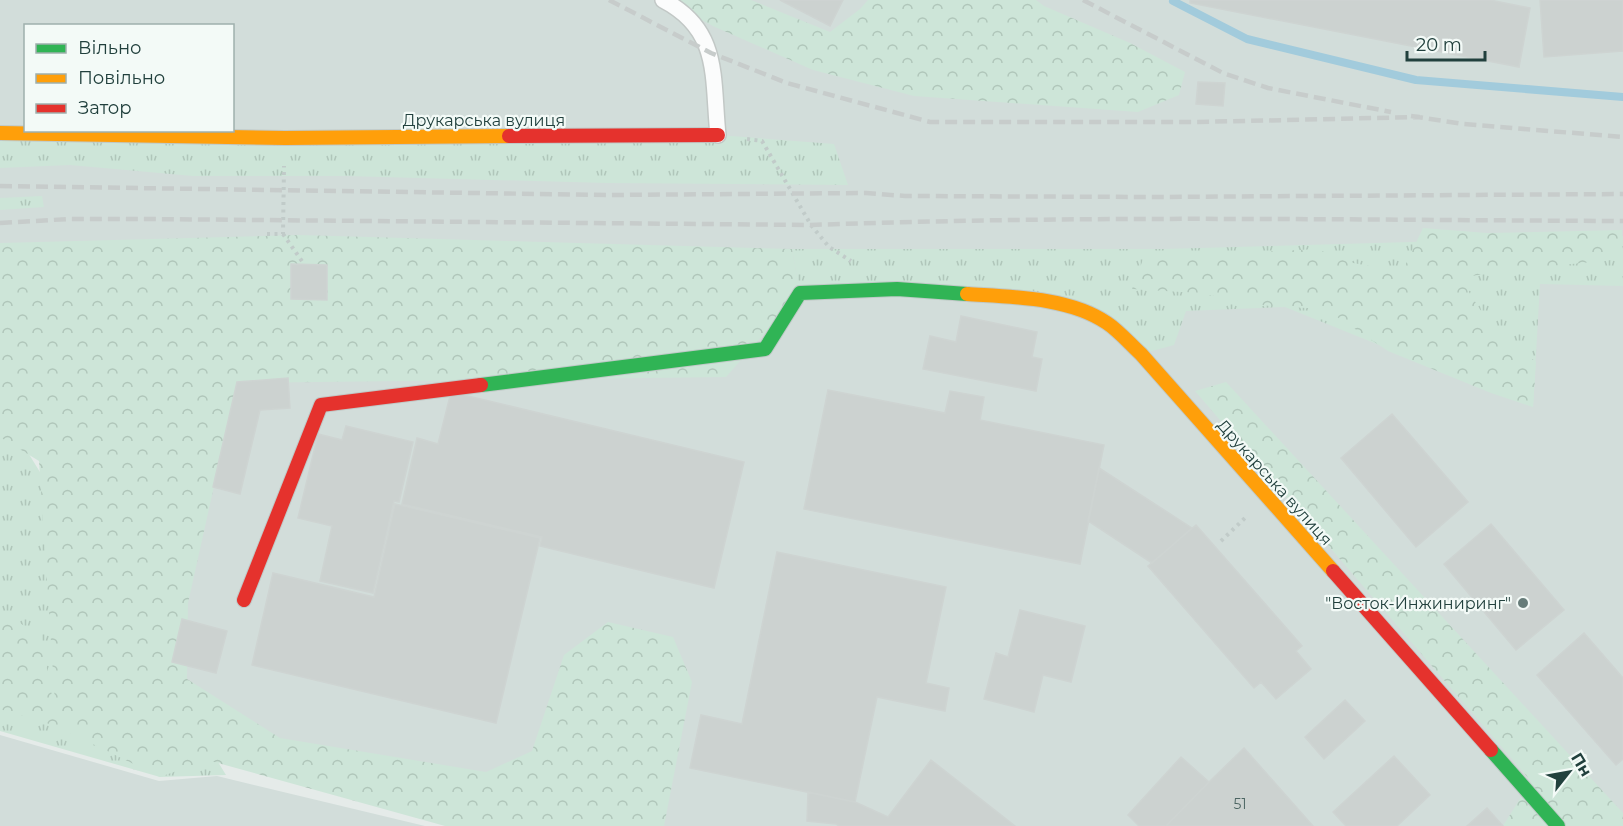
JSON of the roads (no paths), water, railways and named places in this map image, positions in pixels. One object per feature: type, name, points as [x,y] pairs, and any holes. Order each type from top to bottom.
[{"type":"street","name":"Друкарська вулиця","points":[[0,133],[285,138],[718,135]]},
{"type":"street","name":"Друкарська вулиця","points":[[244,600],[321,405],[765,349],[800,293],[897,289],[1013,297],[1076,307],[1107,323],[1141,354],[1558,826]]},
{"type":"lane","points":[[663,0],[679,9],[699,29],[711,53],[718,135]]},
{"type":"waterway","points":[[1173,1],[1247,39],[1416,80],[1623,97]]},
{"type":"railway","points":[[609,0],[711,53],[787,83],[930,122],[1198,122],[1420,117]]},
{"type":"railway","points":[[1083,0],[1223,73],[1268,88],[1391,112]]},
{"type":"railway","points":[[1411,116],[1463,124],[1623,137]]},
{"type":"railway","points":[[0,186],[609,195],[866,193],[905,196],[1152,197],[1623,194]]},
{"type":"railway","points":[[0,223],[69,219],[811,225],[1115,219],[1623,221]]},
{"type":"place","name":"\"Восток-Инжиниринг\"","points":[[1523,603]]}]
